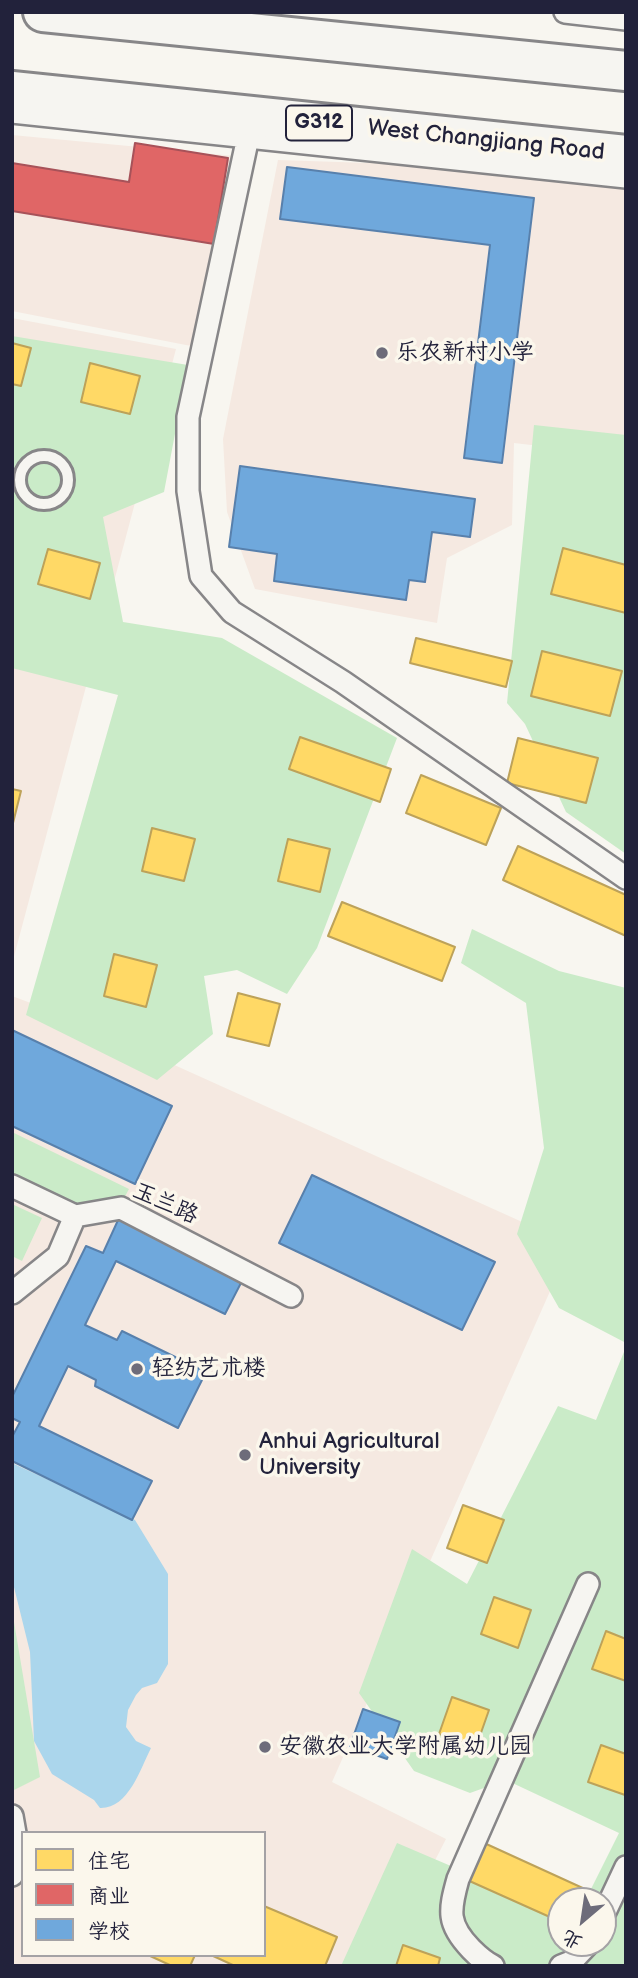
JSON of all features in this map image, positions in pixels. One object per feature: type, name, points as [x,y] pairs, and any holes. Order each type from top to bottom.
[{"type":"highway","points":[[43,12],[626,71]]},
{"type":"highway","name":"West Changjiang Road","points":[[12,91],[626,155]]},
{"type":"street","points":[[565,12],[626,19]]},
{"type":"street","points":[[12,112],[626,177]]},
{"type":"street","points":[[248,137],[188,417],[188,491],[201,576],[232,612],[343,682],[626,878]]},
{"type":"street","points":[[12,1186],[75,1216],[58,1256],[12,1293]]},
{"type":"street","name":"玉兰路","points":[[75,1216],[121,1208],[291,1296]]},
{"type":"street","points":[[493,1966],[485,1963],[457,1934],[450,1909],[458,1879],[588,1584]]},
{"type":"street","points":[[12,1816],[19,1856],[12,1875]]},
{"type":"street","points":[[617,1887],[626,1867]]},
{"type":"street","points":[[561,1966],[576,1957]]},
{"type":"lane","points":[[35,457],[50,457],[63,466],[67,473],[65,489],[54,501],[38,503],[31,500],[22,488],[16,473],[35,457]]},
{"type":"shaded area","points":[[12,135],[235,156],[191,346],[12,311]]},
{"type":"shaded area","name":"乐农新村小学","points":[[278,160],[551,169],[626,177],[626,456],[514,443],[512,525],[447,558],[437,623],[255,589],[227,512],[223,439]]},
{"type":"shaded area","points":[[12,318],[176,349],[12,964]]},
{"type":"shaded area","name":"Anhui Agricultural University","points":[[12,996],[68,1017],[571,1244],[332,1782],[446,1839],[389,1950],[378,1966],[12,1966]]},
{"type":"green space","points":[[12,336],[188,365],[164,492],[103,517],[123,622],[222,638],[397,738],[317,948],[287,994],[237,970],[204,976],[213,1034],[157,1080],[26,1015],[118,695],[12,668]]},
{"type":"green space","points":[[534,425],[626,435],[626,854],[566,812],[525,724],[507,703]]},
{"type":"green space","points":[[472,929],[559,971],[626,988],[626,1343],[559,1308],[517,1234],[544,1148],[526,1003],[461,963]]},
{"type":"green space","points":[[12,1132],[129,1189],[122,1202],[79,1206],[12,1174]]},
{"type":"green space","points":[[12,1204],[42,1218],[22,1261],[12,1256]]},
{"type":"green space","points":[[626,1347],[626,1966],[341,1966],[397,1843],[547,1907],[547,1957],[617,1957],[617,1887],[592,1887],[619,1833],[506,1780],[470,1793],[414,1771],[359,1693],[412,1549],[467,1584],[558,1406],[596,1420]]},
{"type":"green space","points":[[12,1610],[40,1777],[12,1791]]},
{"type":"water","points":[[12,1463],[135,1520],[168,1574],[168,1664],[157,1683],[142,1688],[136,1695],[128,1710],[126,1727],[136,1741],[151,1748],[132,1787],[110,1807],[100,1808],[94,1800],[52,1774],[34,1741],[30,1652],[12,1579]]},
{"type":"building: 住宅","points":[[12,343],[31,348],[21,386],[12,384]]},
{"type":"building: 住宅","points":[[90,363],[140,376],[130,414],[81,402]]},
{"type":"building: 住宅","points":[[563,548],[626,565],[626,613],[551,594]]},
{"type":"building: 住宅","points":[[48,549],[100,563],[90,599],[38,584]]},
{"type":"building: 住宅","points":[[416,638],[512,661],[506,687],[410,663]]},
{"type":"building: 住宅","points":[[542,651],[622,671],[610,716],[531,696]]},
{"type":"building: 住宅","points":[[300,737],[391,769],[380,802],[289,769]]},
{"type":"building: 住宅","points":[[518,738],[598,758],[586,803],[507,783]]},
{"type":"building: 住宅","points":[[421,775],[501,808],[486,845],[406,813]]},
{"type":"building: 住宅","points":[[12,789],[21,791],[12,827]]},
{"type":"building: 住宅","points":[[152,828],[195,839],[184,881],[142,871]]},
{"type":"building: 住宅","points":[[288,839],[330,849],[320,892],[278,881]]},
{"type":"building: 住宅","points":[[518,846],[626,895],[626,936],[503,880]]},
{"type":"building: 住宅","points":[[342,902],[455,947],[442,981],[328,936]]},
{"type":"building: 住宅","points":[[114,954],[157,965],[146,1007],[104,996]]},
{"type":"building: 住宅","points":[[238,993],[280,1004],[269,1046],[227,1036]]},
{"type":"building: 住宅","points":[[463,1505],[504,1520],[487,1563],[447,1548]]},
{"type":"building: 住宅","points":[[494,1597],[531,1610],[518,1648],[481,1634]]},
{"type":"building: 住宅","points":[[606,1631],[626,1639],[626,1681],[592,1669]]},
{"type":"building: 住宅","points":[[452,1697],[489,1710],[476,1747],[439,1734]]},
{"type":"building: 住宅","points":[[601,1745],[626,1754],[625,1795],[588,1782]]},
{"type":"building: 住宅","points":[[482,1842],[580,1887],[547,1887],[547,1916],[465,1879]]},
{"type":"building: 住宅","points":[[266,1907],[337,1937],[325,1966],[235,1966],[215,1957],[266,1957]]},
{"type":"building: 住宅","points":[[403,1945],[440,1958],[438,1966],[396,1966]]},
{"type":"building: 住宅","points":[[152,1957],[194,1957],[190,1966],[172,1966]]},
{"type":"building: 商业","points":[[135,143],[228,158],[214,244],[12,211],[12,163],[129,182]]},
{"type":"building: 学校","points":[[287,167],[534,198],[502,463],[464,458],[490,245],[280,219]]},
{"type":"building: 学校","points":[[240,466],[475,499],[470,537],[432,532],[425,582],[409,580],[406,600],[274,581],[277,554],[229,547]]},
{"type":"building: 学校","points":[[12,1030],[172,1106],[135,1184],[12,1126]]},
{"type":"building: 学校","points":[[312,1175],[495,1262],[462,1330],[279,1243]]},
{"type":"building: 学校","name":"轻纺艺术楼","points":[[119,1218],[243,1279],[225,1314],[116,1261],[85,1325],[117,1340],[122,1331],[206,1372],[178,1428],[95,1386],[96,1380],[68,1366],[39,1426],[152,1481],[132,1520],[12,1461],[12,1437],[20,1422],[12,1418],[12,1397],[86,1246],[103,1253]]},
{"type":"building: 学校","points":[[363,1709],[400,1722],[387,1759],[350,1746]]},
{"type":"place","name":"乐农新村小学","points":[[382,353]]},
{"type":"place","name":"轻纺艺术楼","points":[[137,1369]]},
{"type":"place","name":"Anhui Agricultural University","points":[[245,1455]]},
{"type":"place","name":"安徽农业大学附属幼儿园","points":[[265,1747]]}]
